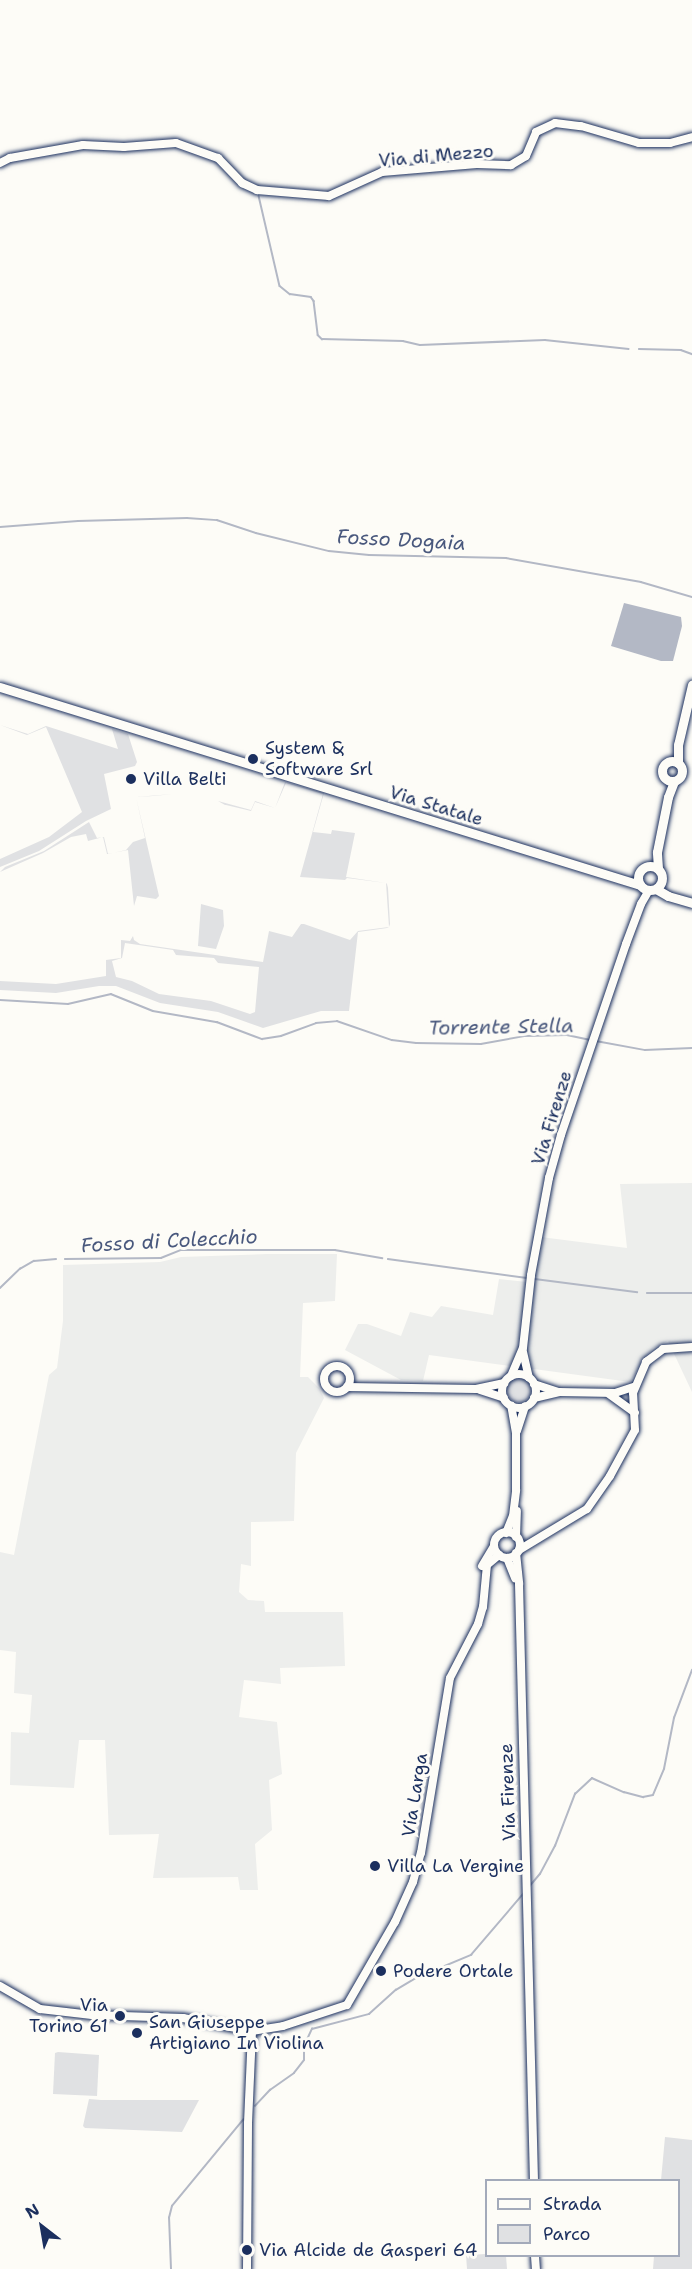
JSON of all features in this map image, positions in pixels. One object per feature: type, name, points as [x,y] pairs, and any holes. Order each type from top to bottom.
[{"type":"main road","points":[[653,867],[670,780],[662,769],[674,762],[692,684]]},
{"type":"main road","name":"Via Statale","points":[[0,687],[622,881],[649,887],[692,903]]},
{"type":"main road","points":[[670,780],[683,772],[674,762]]},
{"type":"main road","points":[[639,873],[649,887],[662,876],[653,867]]},
{"type":"main road","points":[[622,881],[653,867]]},
{"type":"street","name":"Via di Mezzo","points":[[0,163],[10,158],[83,145],[124,147],[176,143],[218,158],[242,183],[257,190],[329,196],[382,172],[477,164],[511,165],[526,156],[536,132],[541,127],[555,123],[581,126],[639,142],[670,143],[692,138]]},
{"type":"street","name":"Via Firenze","points":[[504,1383],[512,1376],[523,1348],[531,1275],[549,1178],[588,1052],[649,887]]},
{"type":"street","points":[[503,1556],[517,1545],[532,1541],[584,1512],[597,1497],[629,1444],[637,1424],[632,1401],[634,1387],[646,1362],[658,1352],[672,1346],[692,1347]]},
{"type":"street","name":"Via Firenze","points":[[516,1432],[525,1406],[534,1398],[523,1348]]},
{"type":"street","points":[[347,1387],[349,1376],[345,1369],[336,1366],[328,1370],[324,1377],[326,1385],[332,1390],[340,1391],[347,1387],[374,1385],[476,1389],[504,1383],[504,1398]]},
{"type":"street","points":[[512,1376],[520,1374],[559,1392]]},
{"type":"street","points":[[349,1376],[374,1385]]},
{"type":"street","points":[[534,1398],[559,1392],[607,1394],[634,1387]]},
{"type":"street","points":[[476,1389],[504,1398],[511,1405],[525,1406]]},
{"type":"street","points":[[607,1394],[621,1400],[635,1413]]},
{"type":"street","name":"Via Firenze","points":[[511,1405],[516,1432],[534,2179]]},
{"type":"street","name":"Via Firenze","points":[[516,1490],[513,1516],[506,1533],[496,1538],[494,1546],[514,1573],[519,1619]]},
{"type":"street","points":[[506,1533],[517,1545]]},
{"type":"street","name":"Via Larga","points":[[252,2031],[283,2026],[347,2006],[395,1922],[413,1882],[422,1853],[450,1678],[478,1624],[484,1598],[483,1563],[494,1546]]},
{"type":"street","name":"Via Larga","points":[[484,1579],[488,1563],[503,1556]]},
{"type":"street","points":[[0,1986],[40,2009],[92,2015],[183,2018],[252,2031],[248,2123],[248,2269]]},
{"type":"shaded area","points":[[624,603],[681,617],[682,626],[673,661],[661,661],[611,646]]},
{"type":"shaded area","points":[[692,1183],[692,1392],[668,1341],[653,1348],[630,1382],[429,1355],[423,1381],[401,1380],[345,1350],[358,1324],[367,1324],[401,1336],[410,1312],[432,1317],[441,1306],[493,1315],[499,1279],[527,1282],[533,1236],[627,1248],[620,1184]]},
{"type":"shaded area","points":[[337,1254],[335,1301],[303,1303],[300,1377],[308,1377],[319,1388],[324,1398],[296,1453],[294,1521],[251,1522],[251,1566],[241,1564],[239,1592],[248,1600],[264,1601],[265,1612],[343,1612],[345,1666],[280,1668],[281,1684],[244,1680],[239,1717],[277,1722],[282,1774],[269,1780],[272,1830],[255,1844],[258,1890],[240,1890],[238,1877],[153,1878],[159,1834],[109,1835],[105,1740],[79,1740],[74,1788],[10,1785],[11,1732],[29,1733],[32,1695],[14,1693],[16,1652],[0,1650],[0,1552],[14,1555],[49,1375],[57,1368],[63,1321],[63,1265],[160,1262],[181,1257]]},
{"type":"green space","points":[[0,725],[28,734],[46,726],[118,749],[112,729],[128,734],[137,762],[135,766],[104,774],[111,809],[86,821],[39,851],[0,867],[0,859],[49,837],[82,812],[46,727],[27,735]]},
{"type":"green space","points":[[285,782],[324,793],[313,832],[331,834],[332,830],[355,833],[346,877],[386,883],[347,878],[345,880],[300,877],[323,794],[286,783],[275,808]]},
{"type":"green space","points":[[136,797],[159,896],[156,899],[137,896],[134,906],[128,850],[114,853],[126,850],[133,842],[145,838]]},
{"type":"green space","points":[[218,801],[251,810],[255,801],[275,808],[255,802],[251,811]]},
{"type":"green space","points":[[89,822],[97,838],[102,837],[88,841],[86,834],[71,837],[43,853],[0,872],[5,867],[44,851]]},
{"type":"green space","points":[[386,883],[388,888],[389,927]]},
{"type":"green space","points":[[201,904],[223,910],[224,926],[216,949],[198,946]]},
{"type":"green space","points":[[301,924],[304,924],[350,940],[358,931],[389,927],[358,932],[349,1011],[321,1011],[263,1028],[218,1012],[160,1003],[116,986],[99,986],[56,993],[0,990],[0,981],[56,984],[106,976],[106,960],[121,958],[121,940],[130,941],[133,936],[134,940],[140,944],[263,962],[269,931],[292,937]],"holes":[[[125,943],[173,950],[176,955],[214,958],[218,963],[259,967],[255,1012],[250,1014],[211,1001],[159,994],[132,981],[116,977],[112,961],[122,958]]]},
{"type":"green space","points":[[519,1378],[524,1379],[530,1385],[530,1395],[524,1401],[519,1402],[514,1401],[508,1395],[507,1390],[508,1385],[514,1379]]},
{"type":"green space","points":[[55,2053],[99,2055],[97,2096],[53,2094]]},
{"type":"green space","points":[[89,2099],[199,2100],[182,2132],[85,2128],[83,2126]]},
{"type":"green space","points":[[665,2137],[692,2140],[692,2269],[653,2269],[654,2257],[680,2257],[680,2179],[661,2179]]},
{"type":"green space","points":[[485,2254],[485,2257],[506,2257],[507,2269],[467,2269],[466,2255]]},
{"type":"waterway","points":[[259,196],[280,286],[290,294],[311,297],[314,301],[318,335],[322,339],[403,341],[420,345],[545,340],[629,349]]},
{"type":"waterway","points":[[639,349],[681,350],[692,354]]},
{"type":"waterway","name":"Fosso Dogaia","points":[[0,527],[78,521],[187,518],[217,520],[256,533],[329,551],[369,555],[506,558],[641,582],[692,597]]},
{"type":"waterway","name":"Torrente Stella","points":[[0,1000],[68,1004],[111,994],[153,1011],[217,1022],[262,1039],[281,1036],[316,1023],[337,1021],[392,1040],[416,1043],[481,1044],[525,1036],[567,1035],[591,1040]]},
{"type":"waterway","name":"Torrente Stella","points":[[596,1041],[645,1050],[692,1048]]},
{"type":"waterway","name":"Fosso di Colecchio","points":[[65,1259],[161,1258],[181,1250],[335,1250],[382,1258]]},
{"type":"waterway","name":"Fosso di Colecchio","points":[[0,1288],[20,1269],[34,1261],[56,1259]]},
{"type":"waterway","name":"Fosso di Colecchio","points":[[388,1259],[527,1278]]},
{"type":"waterway","name":"Fosso di Colecchio","points":[[535,1279],[637,1292]]},
{"type":"waterway","name":"Fosso di Colecchio","points":[[647,1293],[692,1293]]},
{"type":"waterway","points":[[529,1887],[540,1874],[555,1846],[575,1794],[592,1778],[624,1792],[643,1797],[653,1795],[664,1769],[674,1718],[692,1670]]},
{"type":"waterway","points":[[255,2106],[270,2090],[294,2073],[304,2060],[304,2046],[312,2029],[369,2014],[396,1990],[416,1978],[471,1955],[524,1893]]},
{"type":"waterway","points":[[171,2269],[169,2218],[172,2206],[243,2120]]},
{"type":"place","name":"System & Software Srl","points":[[253,759]]},
{"type":"place","name":"Villa Belti","points":[[131,779]]},
{"type":"place","name":"Villa La Vergine","points":[[375,1866]]},
{"type":"place","name":"Podere Ortale","points":[[381,1971]]},
{"type":"place","name":"Via Torino 61","points":[[120,2016]]},
{"type":"place","name":"San Giuseppe Artigiano In Violina","points":[[137,2033]]},
{"type":"place","name":"Via Alcide de Gasperi 64","points":[[247,2250]]}]
